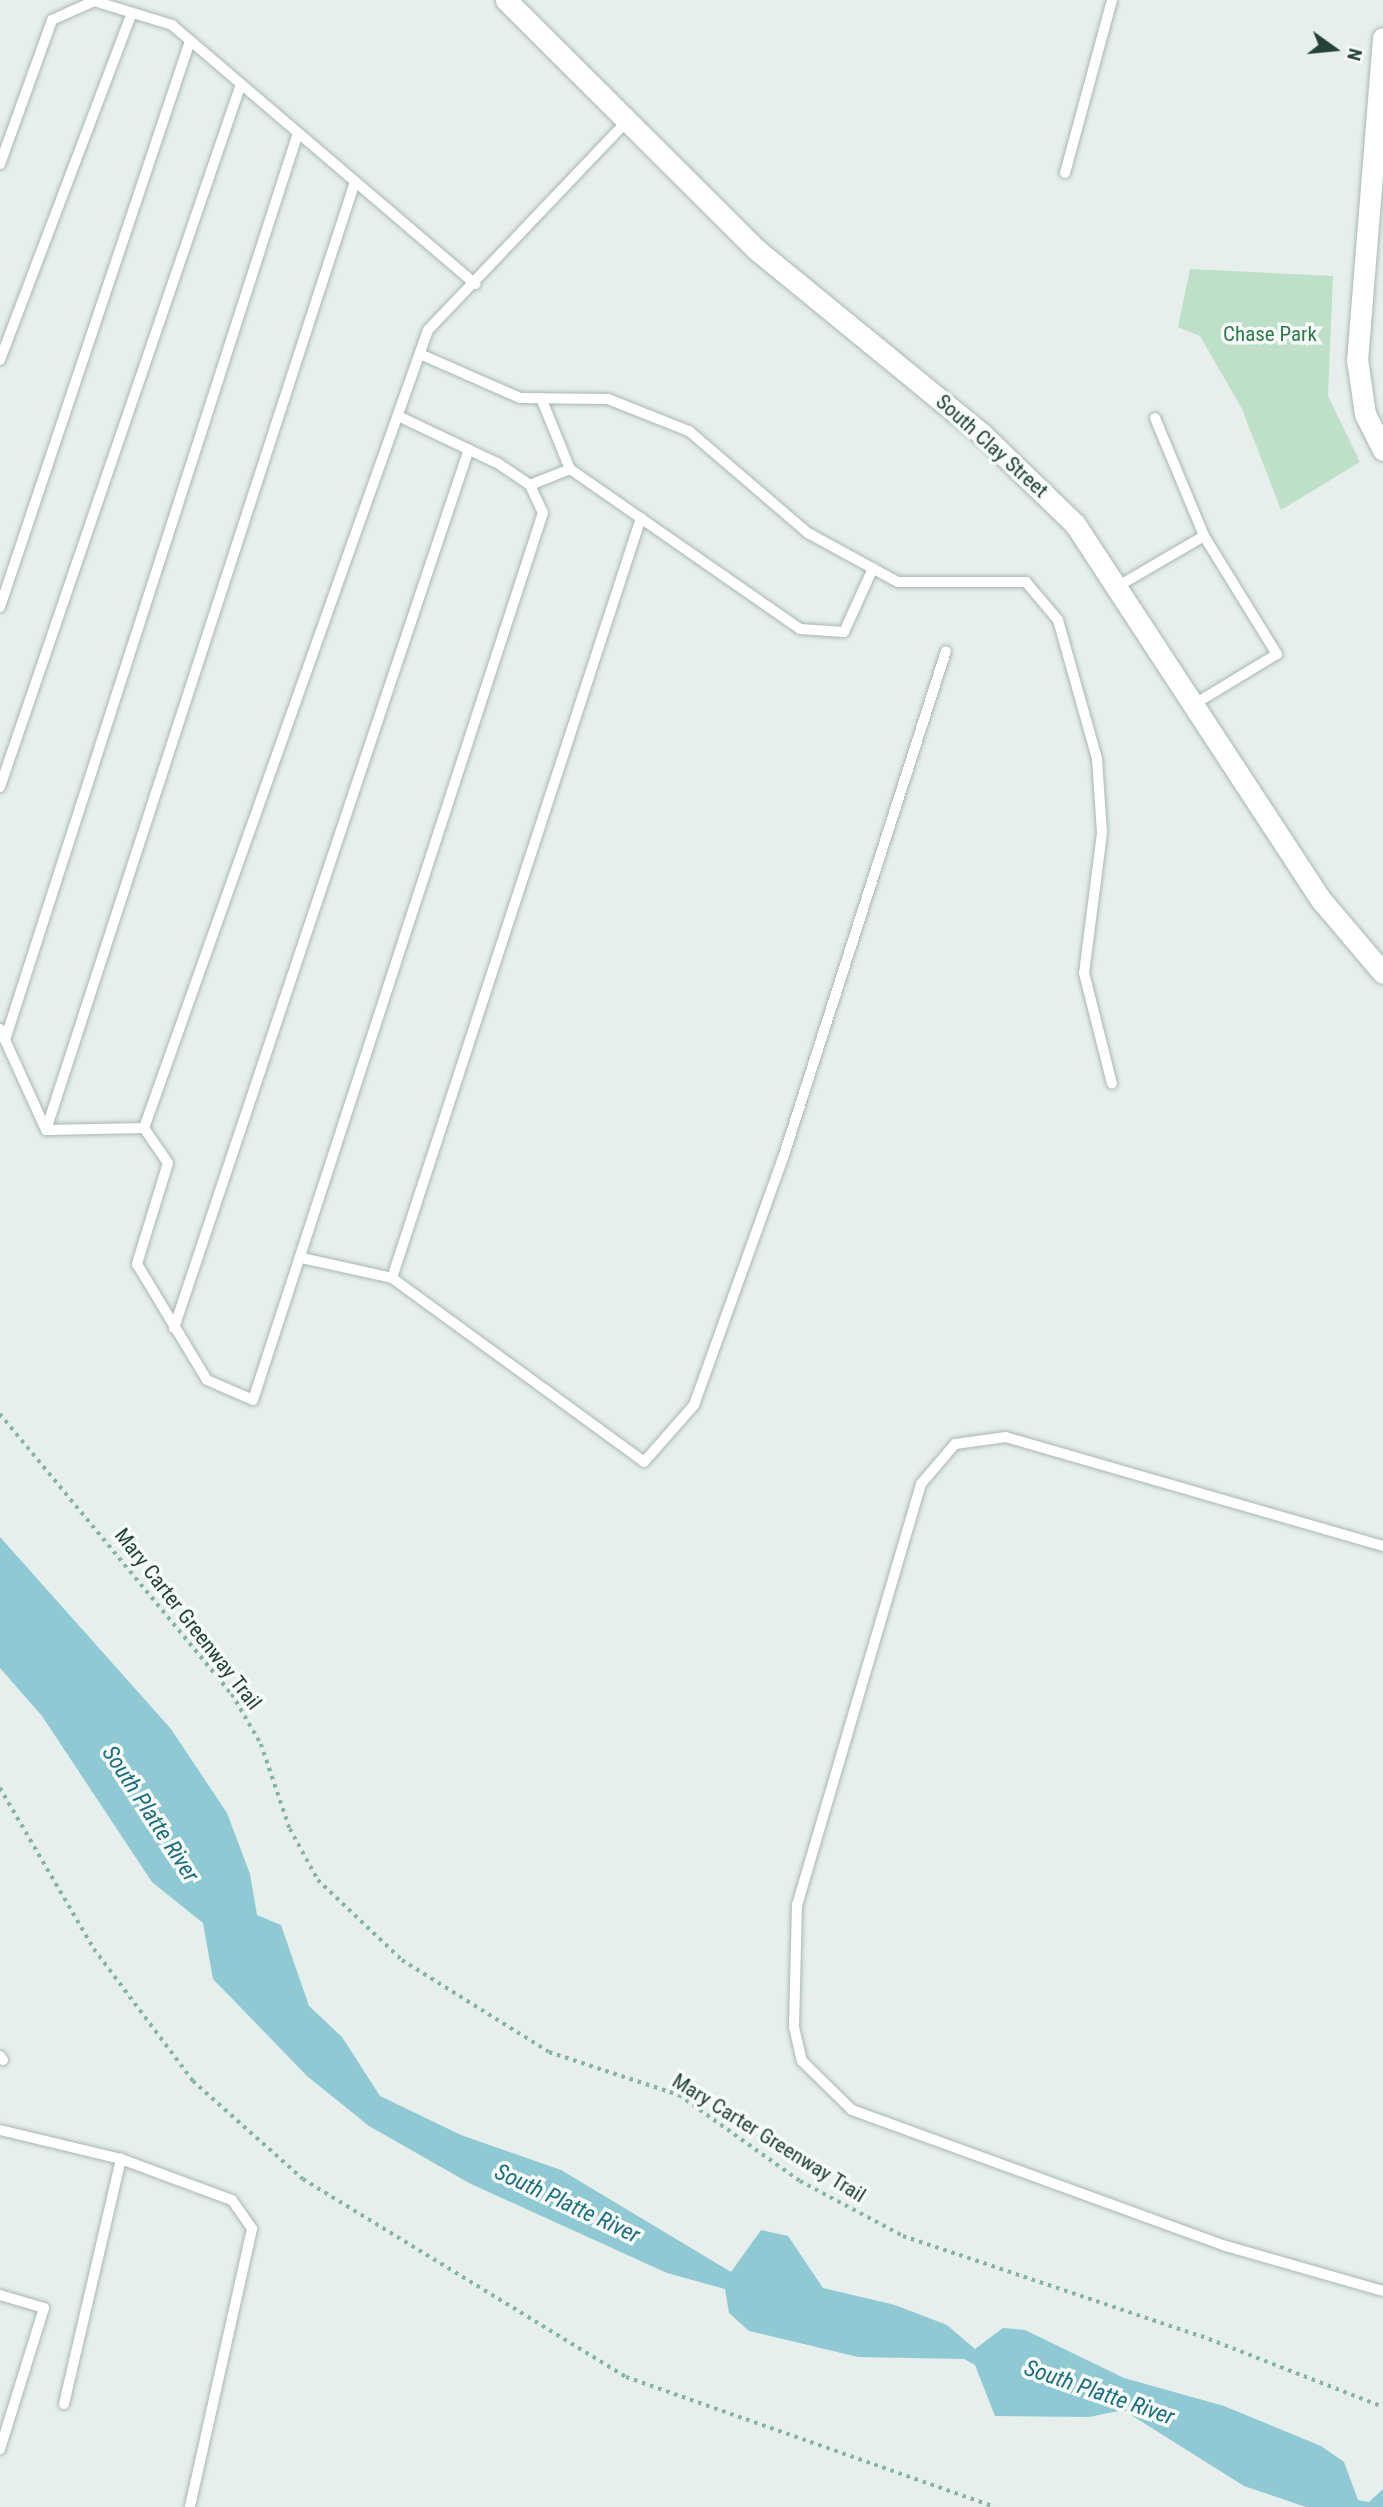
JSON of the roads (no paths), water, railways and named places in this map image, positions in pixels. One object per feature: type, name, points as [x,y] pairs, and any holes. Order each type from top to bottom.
[{"type":"street","name":"South Clay Street","points":[[506,0],[757,250],[1031,477],[1120,585],[1322,901],[1383,973]]},
{"type":"street","points":[[1383,38],[1362,261],[1358,382],[1383,450]]},
{"type":"street","points":[[1362,261],[1383,267]]},
{"type":"lane","points":[[1065,173],[1112,0]]},
{"type":"lane","points":[[0,164],[52,20],[94,1],[172,25],[475,284]]},
{"type":"lane","points":[[0,360],[132,13]]},
{"type":"lane","points":[[0,607],[190,41]]},
{"type":"lane","points":[[0,787],[241,84]]},
{"type":"lane","points":[[144,1129],[428,330],[475,284],[626,121]]},
{"type":"lane","points":[[5,1041],[298,133]]},
{"type":"lane","points":[[46,1130],[355,182]]},
{"type":"lane","points":[[419,354],[520,398],[608,399],[690,431],[808,533],[898,582],[1026,582],[1058,620],[1097,759],[1102,833],[1084,973],[1112,1084]]},
{"type":"lane","points":[[541,398],[570,469],[800,629],[844,632],[873,568]]},
{"type":"lane","points":[[144,1129],[168,1163],[137,1264],[207,1380],[253,1400],[302,1258],[542,513],[530,485],[469,449],[398,416]]},
{"type":"lane","points":[[1155,418],[1204,536],[1277,654],[1196,702]]},
{"type":"lane","points":[[174,1328],[469,449]]},
{"type":"lane","points":[[530,485],[570,469]]},
{"type":"lane","points":[[392,1278],[641,518]]},
{"type":"lane","points":[[1120,585],[1204,536]]},
{"type":"lane","points":[[302,1258],[392,1278],[644,1462],[694,1405],[784,1155],[946,650]]},
{"type":"lane","points":[[0,1029],[46,1130]]},
{"type":"lane","points":[[46,1130],[144,1129]]},
{"type":"lane","points":[[1383,1546],[1006,1437],[955,1444],[921,1484],[797,1904],[794,2027],[802,2061],[852,2110],[1226,2246],[1383,2291]]},
{"type":"lane","points":[[0,2130],[121,2159],[232,2200],[252,2229],[190,2507]]},
{"type":"lane","points":[[64,2404],[121,2159]]},
{"type":"lane","points":[[0,2295],[44,2308],[0,2449]]},
{"type":"water","name":"South Platte River","points":[[0,1537],[171,1729],[227,1813],[250,1874],[257,1915],[281,1925],[309,2006],[342,2037],[380,2096],[461,2135],[561,2170],[731,2272],[761,2230],[788,2236],[823,2288],[895,2305],[947,2325],[975,2349],[1003,2328],[1025,2330],[1124,2378],[1224,2406],[1321,2446],[1344,2462],[1358,2500],[1369,2502],[1383,2489],[1383,2507],[1306,2507],[1244,2486],[1123,2410],[1089,2417],[995,2416],[975,2365],[964,2359],[858,2357],[749,2331],[729,2313],[725,2289],[667,2273],[469,2183],[369,2126],[307,2076],[213,1979],[203,1923],[152,1882],[42,1716],[0,1668]]},
{"type":"park label","name":"Chase Park","points":[[1270,334]]}]
